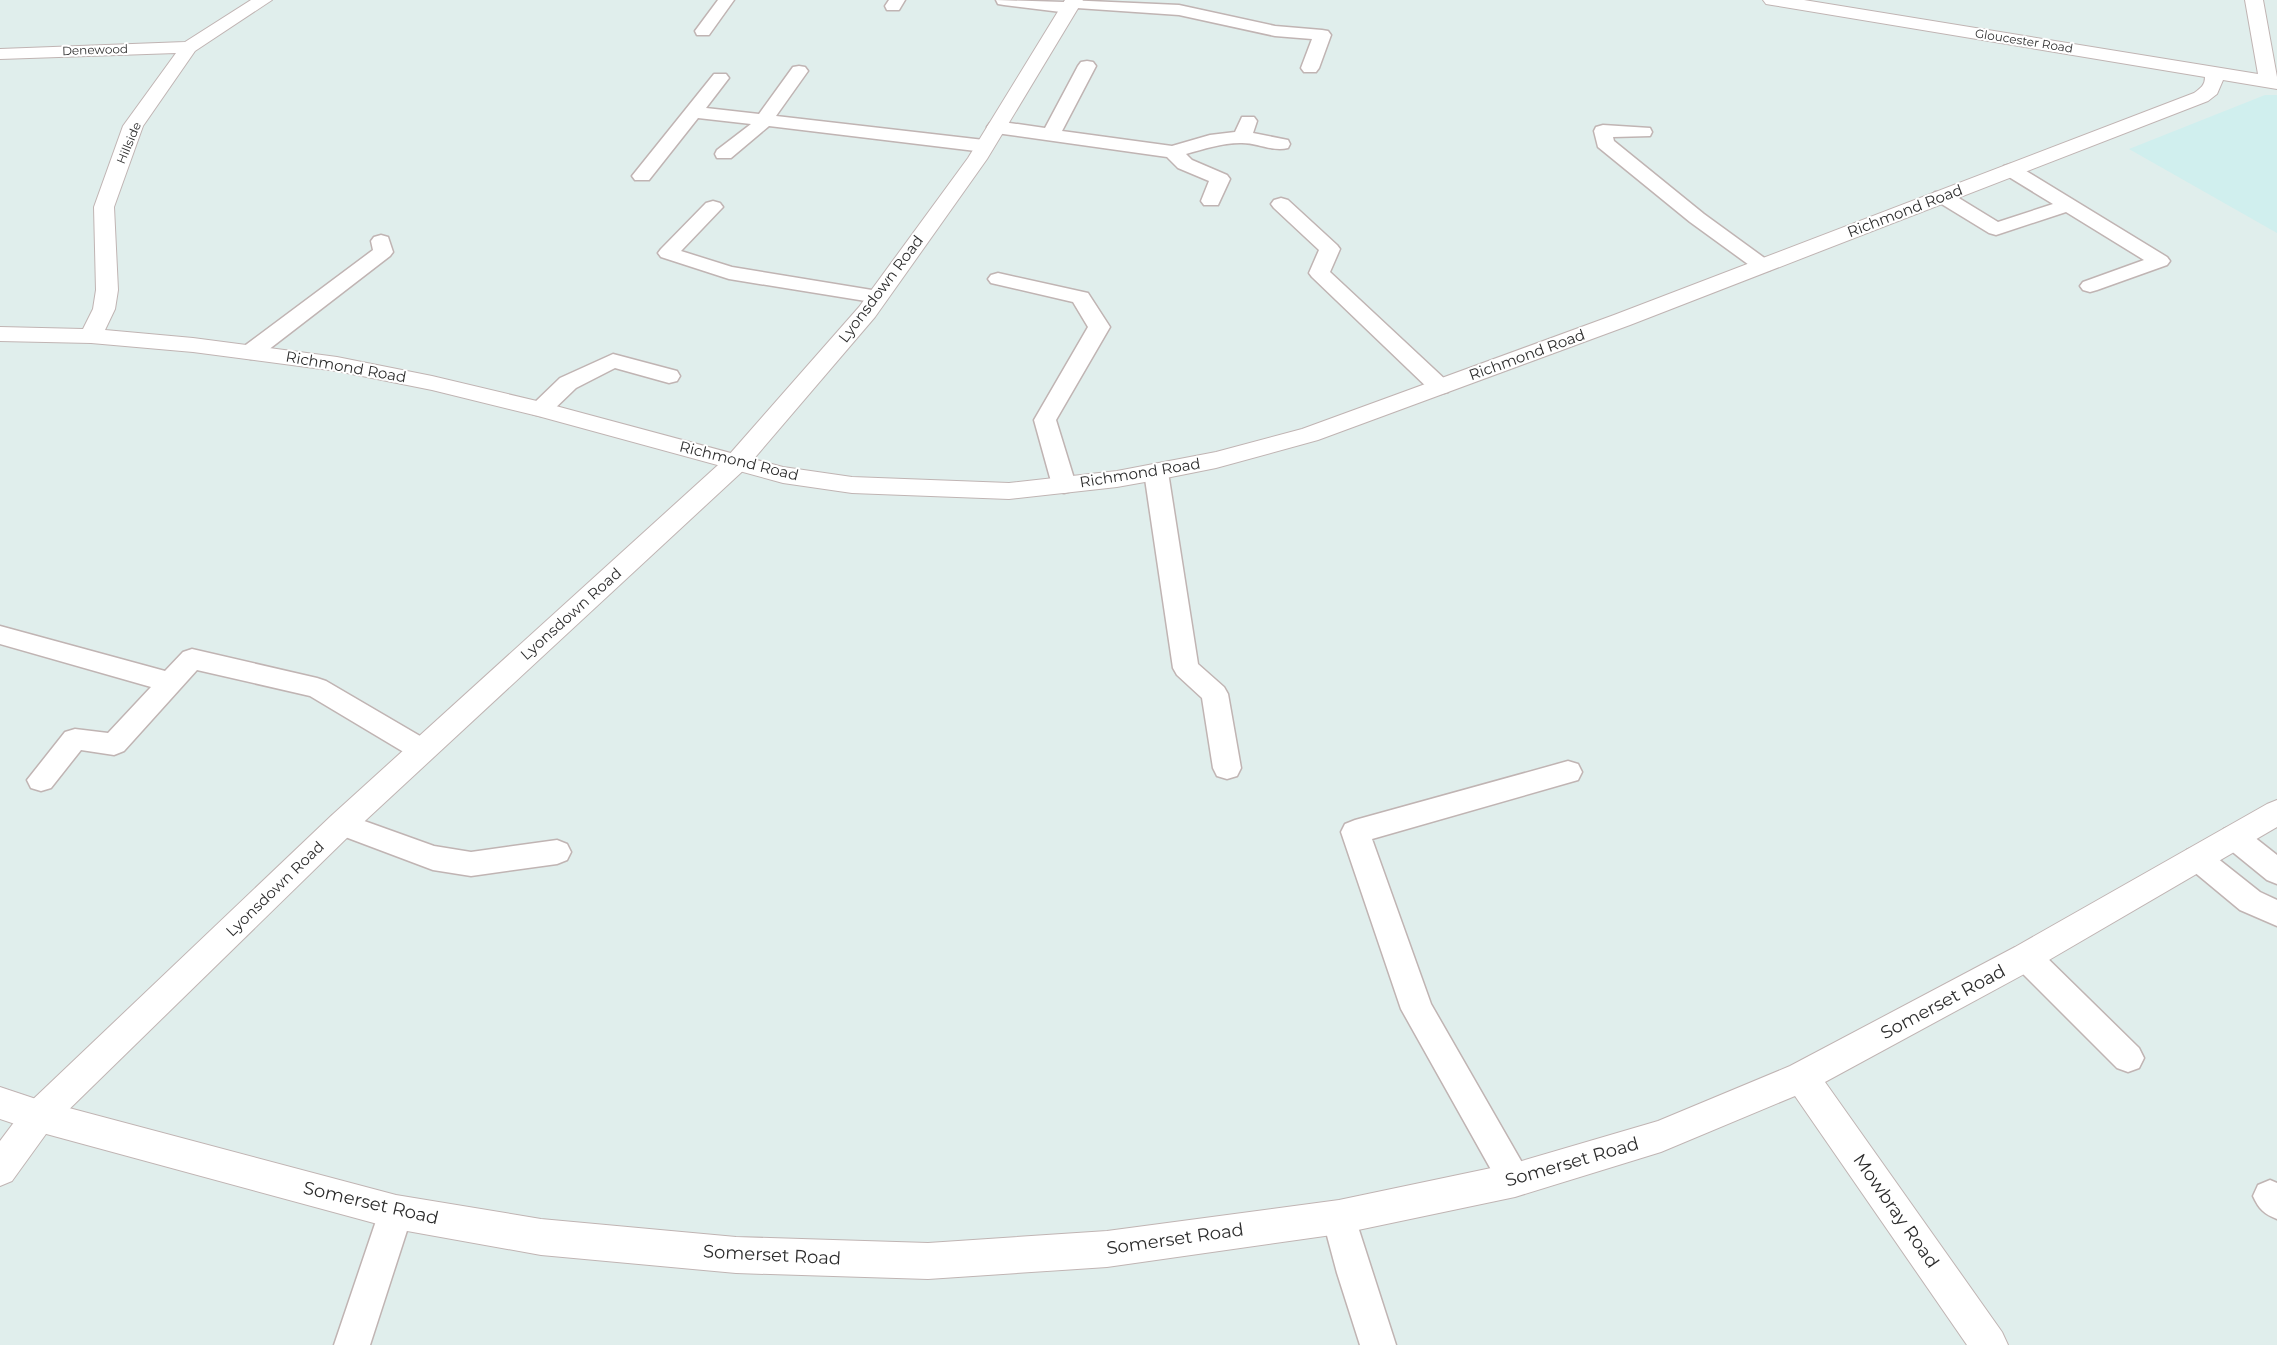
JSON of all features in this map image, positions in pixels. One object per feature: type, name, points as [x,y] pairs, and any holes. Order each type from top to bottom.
[{"type":"street","name":"Hillside","points":[[91,336],[104,309],[107,290],[104,207],[133,126],[189,47],[263,0]]},
{"type":"street","name":"Gloucester Road","points":[[1772,0],[2272,82]]},
{"type":"street","points":[[2254,0],[2272,82]]},
{"type":"street","name":"Lyonsdown Road","points":[[0,1169],[39,1116],[342,824],[737,462],[878,297],[984,146],[1072,4]]},
{"type":"street","name":"Denewood","points":[[0,54],[189,47]]},
{"type":"street","name":"Richmond Road","points":[[0,334],[91,336],[251,352],[337,364],[432,383],[541,409],[783,475],[852,485],[941,490],[1008,491],[1064,485],[1156,472],[1216,460],[1310,435],[1763,266],[2201,97],[2211,90],[2215,84],[2214,72]]},
{"type":"street","name":"Somerset Road","points":[[0,1103],[39,1116],[396,1212],[541,1237],[727,1255],[928,1261],[1107,1249],[1339,1217],[1514,1180],[1660,1136],[1802,1077],[2026,957],[2277,812]]},
{"type":"street","name":"Mowbray Road","points":[[1802,1077],[1989,1345]]},
{"type":"lane","points":[[703,31],[726,0]]},
{"type":"lane","points":[[1004,0],[1179,10],[1275,32],[1322,35],[1310,68]]},
{"type":"lane","points":[[1051,134],[1087,66]]},
{"type":"lane","points":[[724,154],[758,127],[799,71]]},
{"type":"lane","points":[[642,176],[720,78]]},
{"type":"lane","points":[[693,112],[984,146]]},
{"type":"lane","points":[[996,127],[1173,152],[1245,129],[1281,144]]},
{"type":"lane","points":[[1643,132],[1603,131],[1605,143],[1696,218],[1763,266]]},
{"type":"lane","points":[[1173,152],[1185,164],[1220,178],[1211,201]]},
{"type":"lane","points":[[2011,170],[2160,261],[2090,286]]},
{"type":"lane","points":[[1942,196],[1996,229],[2069,205]]},
{"type":"lane","points":[[1281,204],[1330,250],[1319,273],[1440,388]]},
{"type":"lane","points":[[714,207],[668,253],[729,273],[878,297]]},
{"type":"lane","points":[[251,352],[384,252],[381,241]]},
{"type":"lane","points":[[998,279],[1081,297],[1099,327],[1045,420],[1064,485]]},
{"type":"lane","points":[[541,409],[568,382],[612,361],[669,376]]},
{"type":"lane","points":[[1156,472],[1186,668],[1215,694],[1226,768]]},
{"type":"lane","points":[[0,635],[170,682]]},
{"type":"lane","points":[[41,780],[75,739],[114,744],[192,659],[317,688],[422,750]]},
{"type":"lane","points":[[1514,1180],[1417,1009],[1355,832],[1568,772]]},
{"type":"lane","points":[[342,824],[433,858],[471,864],[557,852]]},
{"type":"lane","points":[[2234,837],[2277,872]]},
{"type":"lane","points":[[2198,858],[2250,901],[2277,913]]},
{"type":"lane","points":[[2026,957],[2128,1058]]},
{"type":"lane","points":[[352,1345],[396,1212]]},
{"type":"lane","points":[[1339,1217],[1354,1273],[1378,1345]]},
{"type":"shaded area","points":[[2265,95],[2277,95],[2277,233],[2129,149]]}]
